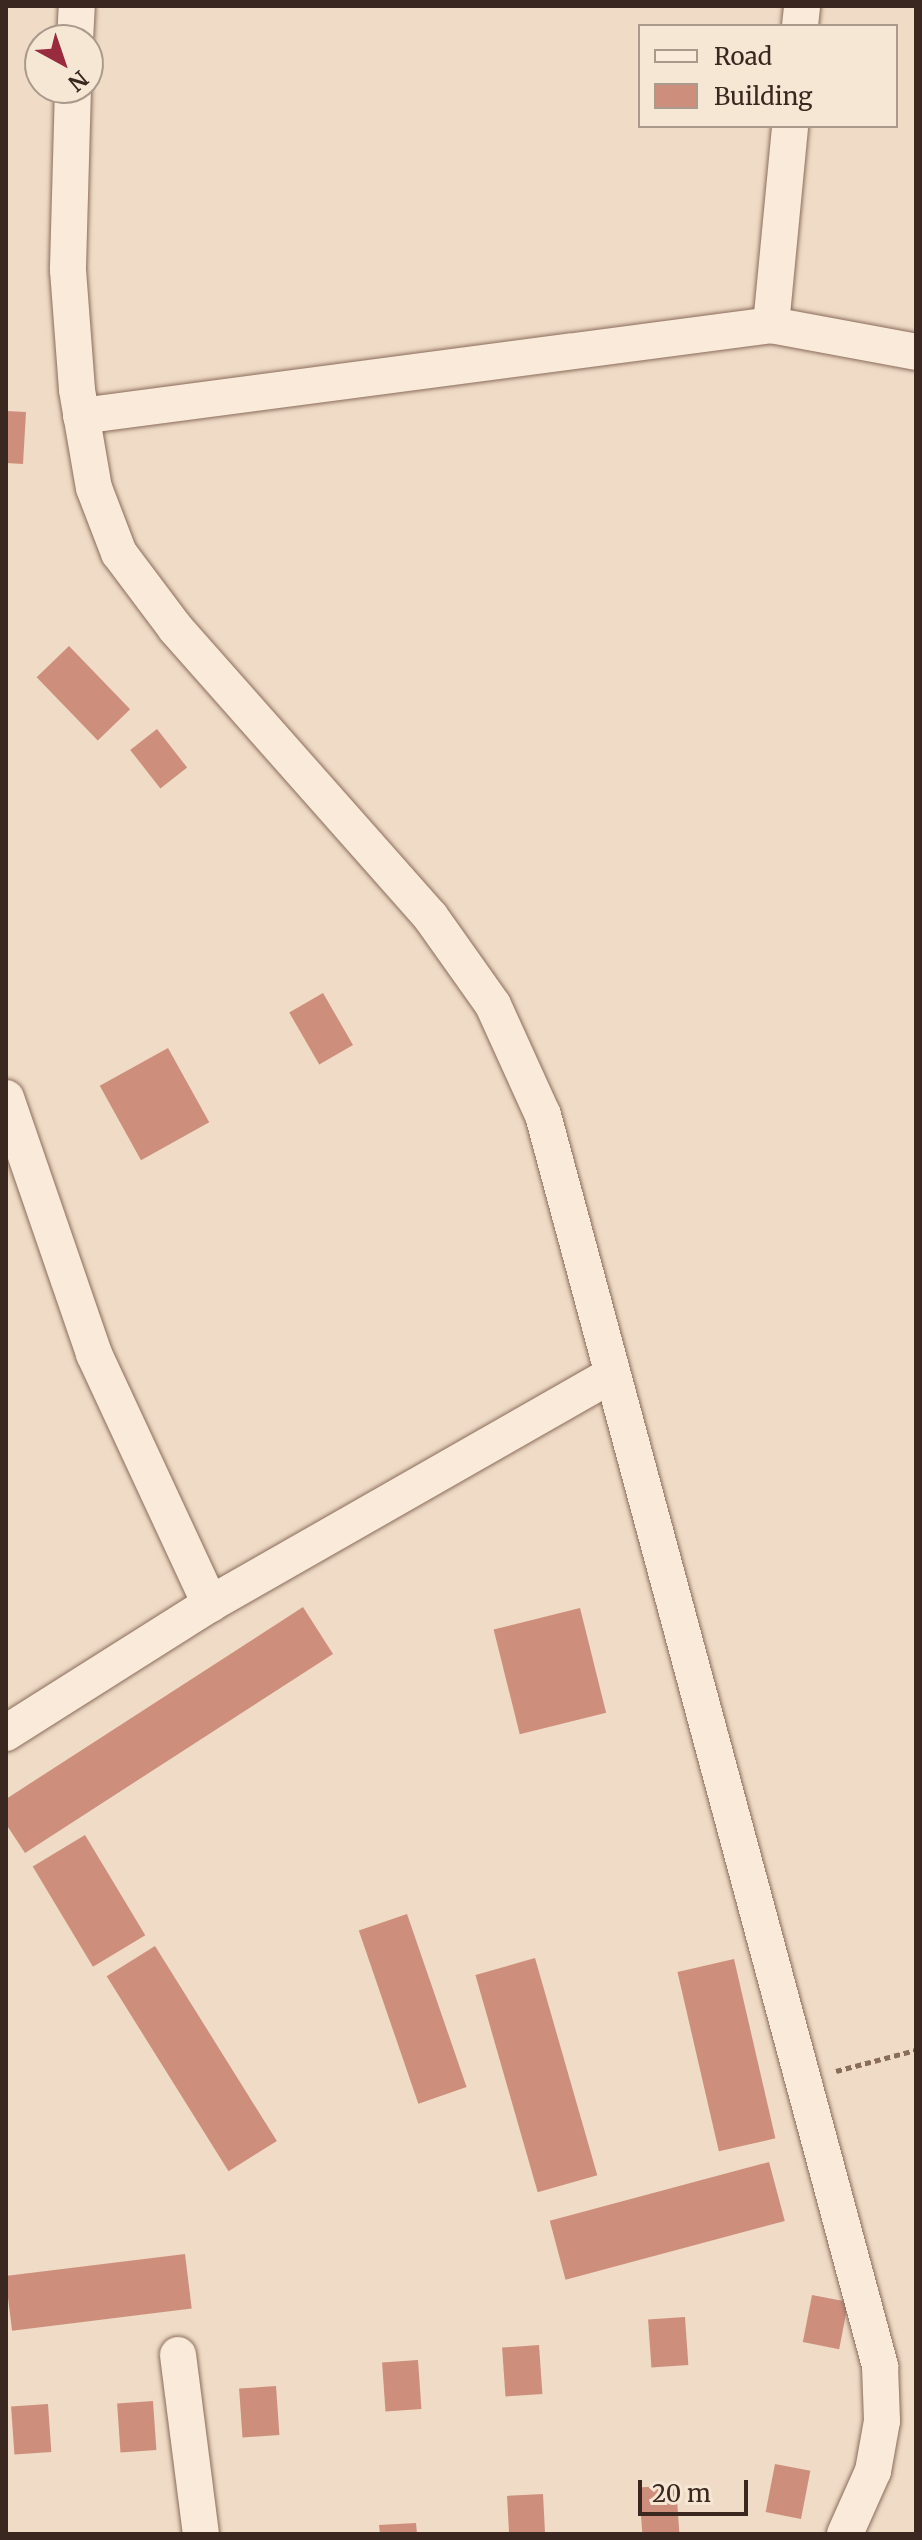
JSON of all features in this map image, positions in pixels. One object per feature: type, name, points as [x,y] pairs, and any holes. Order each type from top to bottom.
[{"type":"street","points":[[73,104],[68,270],[81,416],[94,488],[119,553],[176,629],[430,916],[493,1005],[543,1115],[880,2366],[882,2421],[873,2471],[845,2534]]},
{"type":"street","points":[[771,325],[790,128]]},
{"type":"street","points":[[81,416],[771,325],[916,352]]},
{"type":"street","points":[[6,1098],[94,1354],[210,1604]]},
{"type":"street","points":[[6,1733],[210,1604],[611,1375]]},
{"type":"street","points":[[178,2355],[201,2534]]},
{"type":"path","points":[[804,2079],[916,2050]]},
{"type":"building","points":[[6,411],[26,412],[23,464],[6,463]]},
{"type":"building","points":[[69,646],[130,709],[98,741],[37,677]]},
{"type":"building","points":[[157,729],[187,768],[160,789],[130,750]]},
{"type":"building","points":[[323,993],[353,1045],[319,1064],[289,1013]]},
{"type":"building","points":[[168,1048],[209,1122],[141,1160],[100,1086]]},
{"type":"building","points":[[303,1607],[333,1654],[25,1853],[6,1824],[6,1799]]},
{"type":"building","points":[[580,1608],[606,1713],[520,1734],[494,1630]]},
{"type":"building","points":[[85,1835],[145,1935],[93,1967],[33,1866]]},
{"type":"building","points":[[407,1914],[467,2087],[418,2104],[359,1931]]},
{"type":"building","points":[[155,1946],[277,2141],[229,2171],[107,1976]]},
{"type":"building","points":[[535,1958],[597,2175],[538,2192],[475,1975]]},
{"type":"building","points":[[734,1959],[775,2138],[719,2151],[677,1972]]},
{"type":"building","points":[[769,2162],[785,2221],[566,2280],[550,2221]]},
{"type":"building","points":[[185,2254],[192,2309],[12,2331],[6,2276]]},
{"type":"building","points":[[812,2295],[848,2302],[839,2349],[803,2342]]},
{"type":"building","points":[[685,2317],[688,2365],[651,2367],[648,2320]]},
{"type":"building","points":[[539,2345],[542,2394],[506,2396],[502,2348]]},
{"type":"building","points":[[418,2360],[421,2409],[386,2411],[382,2363]]},
{"type":"building","points":[[276,2386],[279,2435],[243,2437],[239,2389]]},
{"type":"building","points":[[153,2401],[156,2450],[121,2452],[117,2404]]},
{"type":"building","points":[[48,2404],[51,2452],[14,2454],[11,2407]]},
{"type":"building","points":[[775,2464],[810,2471],[801,2519],[766,2512]]},
{"type":"building","points":[[676,2485],[679,2534],[642,2534],[639,2488]]},
{"type":"building","points":[[543,2494],[545,2534],[509,2534],[507,2496]]},
{"type":"building","points":[[416,2523],[417,2534],[380,2534],[379,2525]]}]
